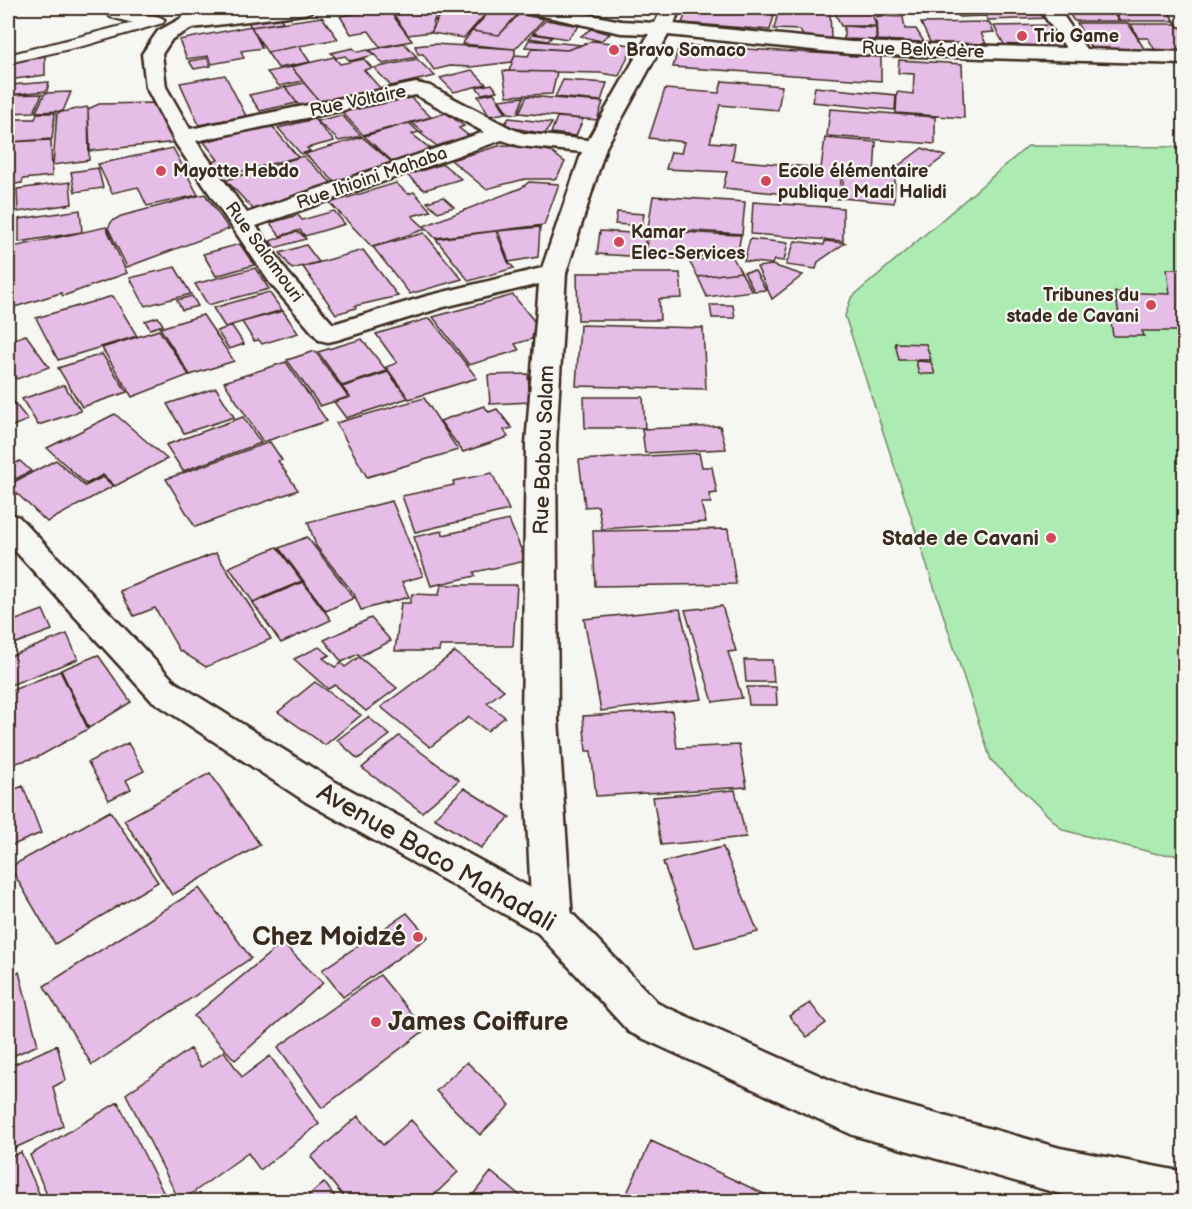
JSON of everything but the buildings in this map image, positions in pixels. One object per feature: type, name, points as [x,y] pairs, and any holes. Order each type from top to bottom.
[{"type":"street","points":[[194,15],[303,8]]},
{"type":"street","name":"Rue Belvédère","points":[[532,8],[559,10],[621,27],[667,18],[850,48],[1185,58]]},
{"type":"street","points":[[1049,8],[1081,56]]},
{"type":"street","name":"Rue Salamouri","points":[[194,15],[165,35],[152,54],[156,87],[184,137],[279,278],[328,334],[436,301],[553,273]]},
{"type":"street","name":"Rue Babou Salam","points":[[552,920],[540,719],[540,673],[541,444],[553,273],[595,147],[667,18]]},
{"type":"street","name":"Rue Voltaire","points":[[184,137],[416,89],[423,90],[502,133],[520,139],[595,147]]},
{"type":"street","name":"Rue Ihioini Mahaba","points":[[242,223],[502,133]]},
{"type":"street","name":"Avenue Baco Mahadali","points":[[8,524],[163,691],[319,791],[552,920],[644,1018],[853,1113],[1060,1171],[1185,1195]]},
{"type":"lane","points":[[113,8],[115,14],[126,18],[158,20]]},
{"type":"lane","points":[[1174,8],[1185,23]]},
{"type":"lane","points":[[8,58],[82,42],[158,20],[194,15]]},
{"type":"green space","name":"Stade de Cavani","points":[[1028,146],[1184,147],[1184,855],[1158,854],[1063,830],[991,760],[845,316],[851,298]]},
{"type":"place","name":"Trio Game","points":[[1022,36]]},
{"type":"place","name":"Bravo Somaco","points":[[614,50]]},
{"type":"place","name":"Mayotte Hebdo","points":[[161,171]]},
{"type":"place","name":"Ecole élémentaire publique Madi Halidi","points":[[766,181]]},
{"type":"place","name":"Kamar Elec-Services","points":[[619,242]]},
{"type":"place","name":"Tribunes du stade de Cavani","points":[[1151,305]]},
{"type":"place","name":"Stade de Cavani","points":[[1051,538]]},
{"type":"place","name":"Chez Moidzé","points":[[418,937]]},
{"type":"place","name":"James Coiffure","points":[[376,1022]]}]
